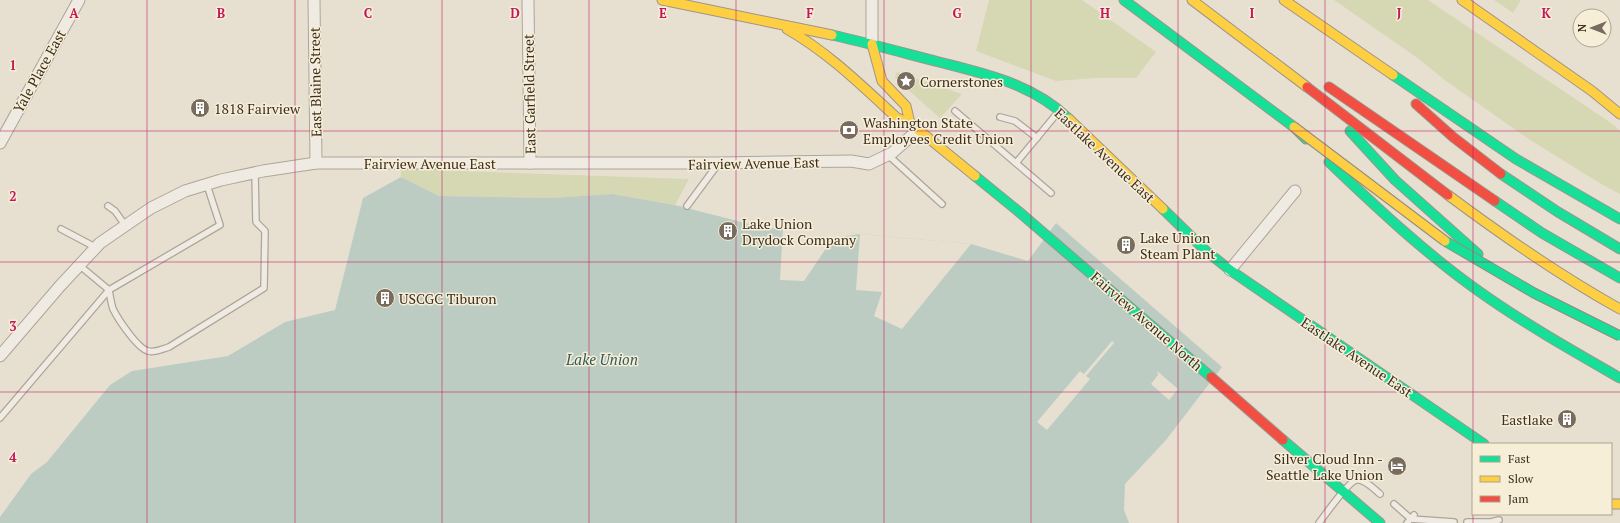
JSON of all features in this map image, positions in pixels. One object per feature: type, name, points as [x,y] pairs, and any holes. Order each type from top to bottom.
[{"type":"main road","name":"Eastlake Avenue East","points":[[662,0],[872,44],[1024,88],[1041,96],[1060,111],[1206,251],[1230,270],[1483,443]]},
{"type":"main road","points":[[1124,0],[1468,255],[1545,300],[1620,336]]},
{"type":"main road","points":[[1192,0],[1505,238],[1569,280],[1620,309]]},
{"type":"main road","points":[[1201,0],[1264,43]]},
{"type":"main road","points":[[1284,0],[1516,159],[1620,219]]},
{"type":"main road","points":[[1462,0],[1592,91],[1620,114]]},
{"type":"main road","name":"Fairview Avenue North","points":[[775,23],[807,40],[830,57],[897,118],[914,127],[1018,211],[1380,523]]},
{"type":"main road","points":[[872,44],[882,81],[906,106],[914,127]]},
{"type":"main road","points":[[1353,48],[1459,141],[1522,189],[1620,249]]},
{"type":"main road","points":[[1322,82],[1542,233],[1620,278]]},
{"type":"main road","points":[[1309,88],[1395,180],[1472,250],[1614,344]]},
{"type":"main road","points":[[1294,127],[1384,215],[1435,259],[1489,298],[1620,378]]},
{"type":"street","name":"Yale Place East","points":[[0,143],[79,0]]},
{"type":"street","name":"East Blaine Street","points":[[314,0],[316,163]]},
{"type":"street","name":"East Garfield Street","points":[[528,0],[530,163]]},
{"type":"street","points":[[872,0],[872,44]]},
{"type":"street","name":"Fairview Avenue East","points":[[0,356],[96,247],[125,225],[151,208],[185,191],[255,172],[316,163],[851,162],[870,164],[892,153],[914,127]]},
{"type":"street","points":[[1230,270],[1295,191]]},
{"type":"lane","points":[[956,111],[1051,193]]},
{"type":"lane","points":[[1016,163],[1060,111]]},
{"type":"lane","points":[[1000,117],[1015,121],[1037,138]]},
{"type":"lane","points":[[888,155],[942,204]]},
{"type":"lane","points":[[687,206],[718,163]]},
{"type":"lane","points":[[79,265],[109,290],[113,308],[120,321],[142,349],[155,351],[169,347],[264,288],[265,230],[256,222],[255,172]]},
{"type":"lane","points":[[0,418],[109,290],[220,225],[207,185]]},
{"type":"lane","points":[[108,206],[115,211],[125,225]]},
{"type":"lane","points":[[61,229],[96,247]]},
{"type":"lane","points":[[1318,523],[1343,491],[1356,480],[1362,481],[1380,494]]},
{"type":"lane","points":[[1394,504],[1411,519],[1454,522]]},
{"type":"lane","points":[[1468,522],[1491,522],[1499,520]]},
{"type":"green space","points":[[989,0],[1082,0],[1156,52],[1136,78],[1096,78],[1056,81],[976,51]]},
{"type":"green space","points":[[1334,0],[1428,0],[1614,125],[1620,131],[1620,194],[1530,140],[1446,81],[1419,59]]},
{"type":"green space","points":[[1494,0],[1521,0],[1513,13]]},
{"type":"green space","points":[[897,72],[962,94],[940,118],[896,79],[895,76]]},
{"type":"green space","points":[[401,169],[689,179],[675,205],[612,194],[550,198],[439,196],[401,177]]},
{"type":"water","name":"Lake Union","points":[[401,177],[439,196],[550,198],[612,194],[675,205],[765,228],[860,234],[971,244],[1028,261],[1056,223],[1222,367],[1166,440],[1125,484],[1124,510],[1129,523],[0,523],[0,517],[31,474],[47,462],[110,385],[132,371],[228,356],[285,322],[335,310],[363,198]]},
{"type":"pier","points":[[783,228],[860,234],[833,238],[804,281],[780,280]]},
{"type":"pier","points":[[860,234],[971,244],[902,329],[874,316],[882,292],[856,290]]},
{"type":"pier","points":[[1112,341],[1114,343],[1086,376],[1090,379],[1047,430],[1037,422],[1080,371],[1084,374]]},
{"type":"pier","points":[[1157,371],[1178,389],[1169,400],[1151,384],[1158,375]]},
{"type":"traffic: fast","points":[[1124,0],[1294,127],[1306,139]]},
{"type":"traffic: fast","points":[[832,35],[974,71],[1008,82],[1040,97],[1069,119]]},
{"type":"traffic: fast","points":[[1393,75],[1516,159],[1620,219]]},
{"type":"traffic: fast","points":[[1350,131],[1395,180],[1478,254]]},
{"type":"traffic: fast","points":[[1329,162],[1402,230],[1460,277],[1497,304],[1620,378]]},
{"type":"traffic: fast","points":[[1501,174],[1558,212],[1620,249]]},
{"type":"traffic: fast","points":[[975,176],[1018,211],[1211,377]]},
{"type":"traffic: fast","points":[[1495,201],[1542,233],[1620,278]]},
{"type":"traffic: fast","points":[[1163,209],[1206,251],[1230,270],[1483,443]]},
{"type":"traffic: fast","points":[[1445,241],[1534,293],[1620,336]]},
{"type":"traffic: fast","points":[[1283,440],[1380,523]]},
{"type":"traffic: slow","points":[[662,0],[832,35]]},
{"type":"traffic: slow","points":[[1192,0],[1307,87]]},
{"type":"traffic: slow","points":[[1284,0],[1393,75]]},
{"type":"traffic: slow","points":[[1462,0],[1592,91],[1620,114]]},
{"type":"traffic: slow","points":[[787,29],[831,59],[897,118],[910,123],[975,176]]},
{"type":"traffic: slow","points":[[872,44],[882,81],[906,106],[910,123]]},
{"type":"traffic: slow","points":[[1069,119],[1163,209]]},
{"type":"traffic: slow","points":[[1294,127],[1445,241]]},
{"type":"traffic: slow","points":[[1448,195],[1532,255],[1575,283],[1620,309]]},
{"type":"traffic: slow","points":[[1612,504],[1620,504]]},
{"type":"traffic: jam","points":[[1307,87],[1448,195]]},
{"type":"traffic: jam","points":[[1329,87],[1495,201]]},
{"type":"traffic: jam","points":[[1416,104],[1453,137],[1501,174]]},
{"type":"traffic: jam","points":[[1211,377],[1283,440]]},
{"type":"place","name":"Cornerstones","points":[[906,81]]},
{"type":"place","name":"1818 Fairview","points":[[200,108]]},
{"type":"place","name":"Washington State Employees Credit Union","points":[[849,130]]},
{"type":"place","name":"Lake Union Drydock Company","points":[[728,231]]},
{"type":"place","name":"Lake Union Steam Plant","points":[[1126,245]]},
{"type":"place","name":"USCGC Tiburon","points":[[385,298]]},
{"type":"place","name":"Eastlake","points":[[1567,419]]},
{"type":"place","name":"Silver Cloud Inn - Seattle Lake Union","points":[[1397,466]]}]
